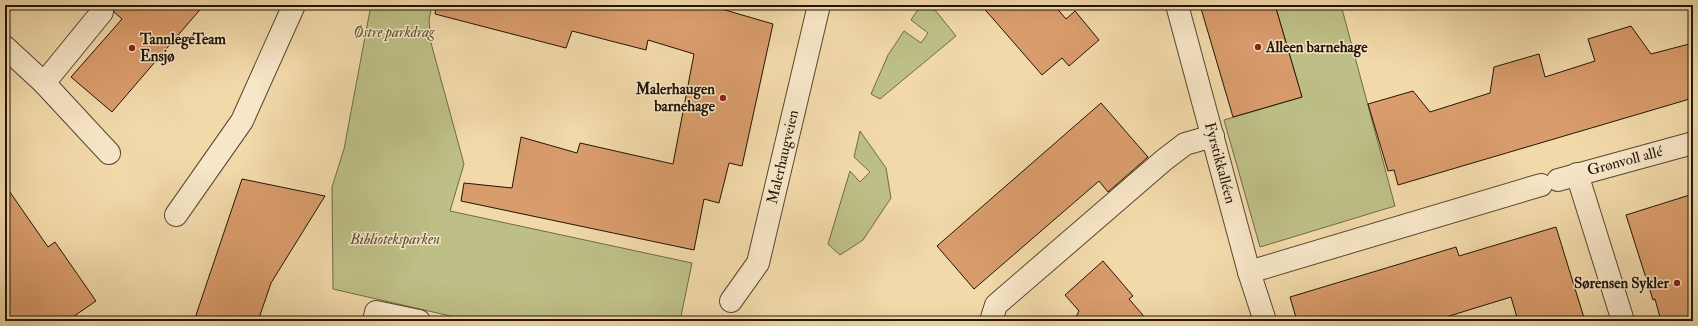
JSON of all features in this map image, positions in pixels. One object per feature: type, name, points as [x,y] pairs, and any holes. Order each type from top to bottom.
[{"type":"street","points":[[176,215],[242,121],[294,5]]},
{"type":"street","name":"Fyrstikkalléen","points":[[1177,5],[1249,272],[1265,321]]},
{"type":"street","name":"Malerhaugveien","points":[[731,301],[758,263],[815,6]]},
{"type":"street","points":[[44,82],[102,12]]},
{"type":"street","points":[[5,47],[44,82],[109,153]]},
{"type":"street","points":[[991,321],[996,305],[1164,160],[1185,144],[1213,136]]},
{"type":"street","name":"Grønvoll allé","points":[[1249,272],[1559,180],[1693,143]]},
{"type":"street","points":[[1559,180],[1623,321]]},
{"type":"street","points":[[374,321],[376,312],[419,321]]},
{"type":"green space","name":"Biblioteksparken","points":[[371,5],[432,5],[429,20],[431,43],[464,164],[450,211],[692,263],[680,321],[472,321],[333,289],[332,187],[344,149]]},
{"type":"green space","points":[[921,5],[931,5],[956,36],[880,99],[871,94],[888,55],[904,31],[921,43],[928,33],[911,20]]},
{"type":"green space","points":[[1284,5],[1341,5],[1395,206],[1260,247],[1224,120],[1302,97],[1276,8]]},
{"type":"green space","points":[[860,131],[886,168],[891,198],[863,240],[840,255],[828,244],[850,171],[860,182],[870,172],[854,157]]},
{"type":"building","name":"TannlegeTeam Ensjø","points":[[112,5],[204,5],[112,112],[71,77],[122,19],[114,12]]},
{"type":"building","points":[[436,5],[708,5],[773,24],[742,166],[729,163],[719,203],[704,199],[694,250],[461,201],[464,183],[512,188],[521,137],[577,153],[580,143],[673,164],[694,54],[648,40],[646,50],[572,31],[566,48],[435,14]]},
{"type":"building","points":[[981,5],[1054,5],[1066,19],[1075,11],[1099,40],[1069,66],[1062,58],[1042,75]]},
{"type":"building","points":[[1200,5],[1275,5],[1302,97],[1233,117]]},
{"type":"building","points":[[1631,26],[1651,54],[1693,43],[1693,98],[1398,185],[1394,170],[1388,171],[1368,104],[1413,91],[1430,112],[1490,93],[1494,67],[1539,54],[1545,77],[1595,61],[1588,39]]},
{"type":"building","points":[[1101,103],[1148,157],[1108,192],[1099,181],[974,289],[937,246]]},
{"type":"building","points":[[242,179],[325,196],[271,283],[258,321],[194,321]]},
{"type":"building","points":[[5,185],[48,247],[55,242],[96,301],[67,321],[5,321]]},
{"type":"building","points":[[1693,194],[1693,321],[1661,321],[1655,299],[1653,300],[1626,215]]},
{"type":"building","points":[[1556,227],[1585,321],[1518,321],[1511,297],[1433,321],[1297,321],[1290,297],[1456,247],[1459,256]]},
{"type":"building","points":[[1103,261],[1133,296],[1129,299],[1148,321],[1074,321],[1079,311],[1065,295]]},
{"type":"place","name":"Alleen barnehage","points":[[1258,47]]},
{"type":"place","name":"TannlegeTeam Ensjø","points":[[132,48]]},
{"type":"place","name":"Malerhaugen barnehage","points":[[723,98]]},
{"type":"place","name":"Sørensen Sykler","points":[[1677,283]]},
{"type":"park label","name":"Østre parkdrag","points":[[394,32]]}]
